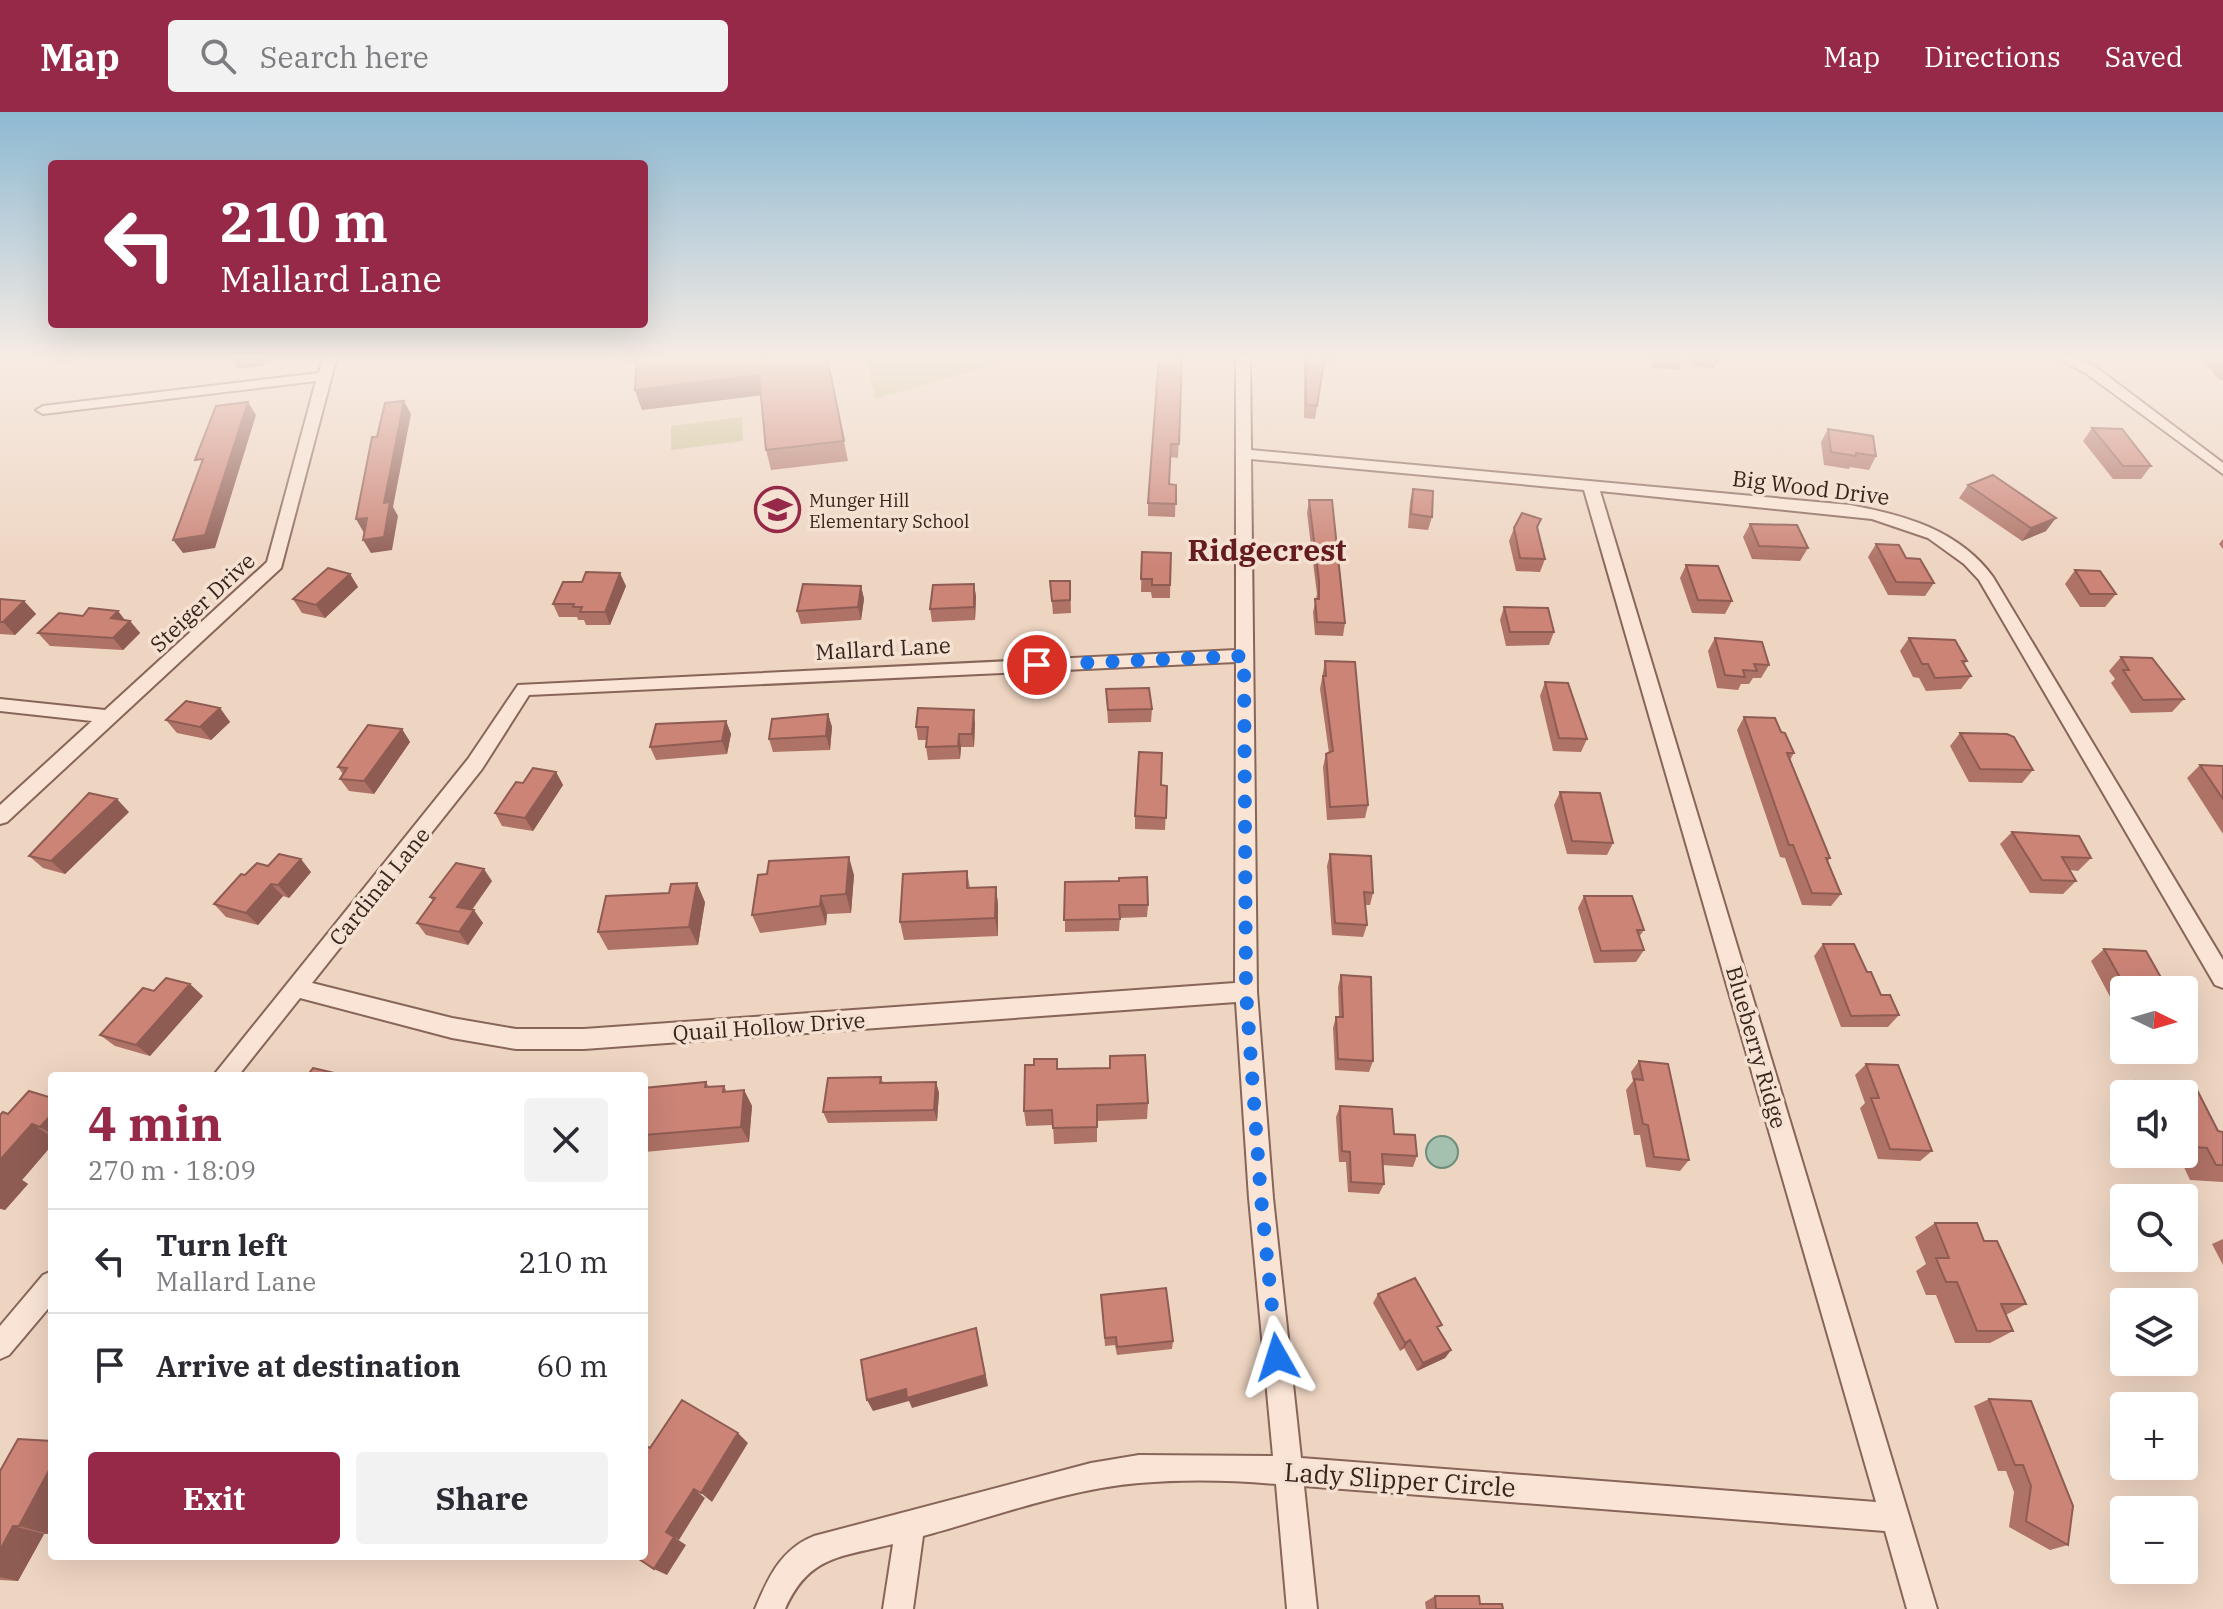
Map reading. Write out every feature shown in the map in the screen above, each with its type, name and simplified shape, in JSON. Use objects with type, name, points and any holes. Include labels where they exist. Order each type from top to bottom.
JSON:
[{"type":"street","name":"Steiger Drive","points":[[0,817],[275,564],[312,426]]},
{"type":"street","points":[[1243,426],[1246,992],[1261,1198],[1302,1609]]},
{"type":"street","points":[[2165,426],[2223,470]]},
{"type":"street","name":"Big Wood Drive","points":[[1243,454],[1856,511],[1911,523],[1954,545],[1971,559],[1990,586],[2223,979]]},
{"type":"street","name":"Blueberry Ridge","points":[[1591,486],[1922,1609]]},
{"type":"street","name":"Mallard Lane","points":[[524,689],[1244,656]]},
{"type":"street","name":"Cardinal Lane","points":[[227,1072],[475,764],[524,689]]},
{"type":"street","points":[[0,705],[111,717]]},
{"type":"street","name":"Quail Hollow Drive","points":[[297,988],[452,1028],[516,1039],[584,1039],[1246,992]]},
{"type":"street","points":[[0,1346],[48,1289]]},
{"type":"street","name":"Lady Slipper Circle","points":[[770,1609],[785,1575],[814,1550],[1091,1477],[1139,1469],[1189,1466],[1290,1471],[1896,1518]]},
{"type":"street","points":[[898,1609],[910,1524]]},
{"type":"shaded area","points":[[671,426],[742,426],[743,441],[671,450]]},
{"type":"shaded area","points":[[1442,1136],[1453,1141],[1458,1152],[1453,1163],[1442,1168],[1431,1163],[1426,1152],[1431,1141]]},
{"type":"building","points":[[208,426],[240,426],[205,535],[173,540],[203,459],[195,460]]},
{"type":"building","points":[[380,426],[399,426],[384,503],[390,502],[384,537],[363,540],[367,518],[356,519],[372,437],[377,437]]},
{"type":"building","points":[[764,426],[841,426],[844,441],[766,450]]},
{"type":"building","points":[[1154,426],[1180,426],[1179,444],[1171,444],[1169,484],[1176,485],[1176,504],[1148,503]]},
{"type":"building","points":[[2092,428],[2122,429],[2151,466],[2123,466]]},
{"type":"building","points":[[1828,429],[1873,436],[1876,456],[1831,452]]},
{"type":"building","points":[[1993,475],[2056,518],[2031,528],[1968,485]]},
{"type":"building","points":[[1413,489],[1433,491],[1432,517],[1411,514]]},
{"type":"building","points":[[1309,500],[1332,500],[1345,623],[1317,622],[1315,599],[1319,599],[1319,581]]},
{"type":"building","points":[[1522,513],[1541,519],[1537,527],[1545,559],[1520,558],[1514,528]]},
{"type":"building","points":[[1750,524],[1797,525],[1808,548],[1759,546]]},
{"type":"building","points":[[1876,544],[1899,545],[1906,558],[1920,559],[1934,583],[1896,582]]},
{"type":"building","points":[[1142,552],[1171,553],[1170,585],[1152,585],[1152,579],[1141,579]]},
{"type":"building","points":[[1686,565],[1718,566],[1732,601],[1698,600]]},
{"type":"building","points":[[328,568],[350,574],[316,605],[293,599]]},
{"type":"building","points":[[2075,570],[2100,571],[2116,594],[2090,594]]},
{"type":"building","points":[[586,572],[620,573],[605,612],[580,612],[582,607],[573,607],[574,604],[553,604],[563,582],[582,582]]},
{"type":"building","points":[[1050,581],[1070,581],[1070,600],[1052,601]]},
{"type":"building","points":[[803,584],[861,586],[858,607],[797,611]]},
{"type":"building","points":[[974,584],[974,607],[930,609],[933,585]]},
{"type":"building","points":[[0,599],[24,601],[0,622]]},
{"type":"building","points":[[1504,607],[1548,608],[1554,632],[1510,632]]},
{"type":"building","points":[[89,608],[118,611],[111,618],[130,621],[113,638],[38,633],[59,613],[83,616]]},
{"type":"building","points":[[1715,638],[1762,642],[1769,665],[1754,664],[1757,671],[1743,670],[1745,677],[1725,675]]},
{"type":"building","points":[[1909,638],[1955,640],[1967,661],[1962,661],[1971,676],[1935,678],[1928,664],[1922,664]]},
{"type":"building","points":[[2121,657],[2152,658],[2184,699],[2143,700],[2123,670],[2129,670]]},
{"type":"building","points":[[1325,661],[1355,662],[1368,805],[1330,807],[1326,754],[1333,751],[1323,676],[1326,676]]},
{"type":"building","points":[[1545,682],[1568,683],[1587,739],[1559,738]]},
{"type":"building","points":[[1149,688],[1152,709],[1108,710],[1106,689]]},
{"type":"building","points":[[186,701],[220,708],[200,727],[166,720]]},
{"type":"building","points":[[918,708],[974,710],[972,734],[959,734],[958,746],[926,747],[928,727],[916,727]]},
{"type":"building","points":[[828,714],[826,736],[769,739],[772,719]]},
{"type":"building","points":[[1744,717],[1775,718],[1781,732],[1785,733],[1794,753],[1787,753],[1830,858],[1826,858],[1841,894],[1812,893],[1793,845],[1789,845]]},
{"type":"building","points":[[726,721],[722,741],[650,747],[656,724]]},
{"type":"building","points":[[368,725],[402,729],[364,781],[340,779],[347,768],[338,767]]},
{"type":"building","points":[[1960,733],[2007,734],[2014,737],[2033,770],[1980,769]]},
{"type":"building","points":[[1139,752],[1162,753],[1161,785],[1167,786],[1166,818],[1135,816]]},
{"type":"building","points":[[2200,765],[2223,766],[2223,799]]},
{"type":"building","points":[[533,768],[556,772],[525,818],[495,813],[516,782],[523,783]]},
{"type":"building","points":[[1560,792],[1600,793],[1613,843],[1572,841]]},
{"type":"building","points":[[89,793],[117,799],[51,861],[29,856]]},
{"type":"building","points":[[2012,832],[2079,836],[2091,858],[2062,857],[2076,881],[2042,880]]},
{"type":"building","points":[[279,854],[301,859],[278,885],[271,884],[246,913],[214,904],[241,874],[245,875],[257,863],[268,866]]},
{"type":"building","points":[[1330,854],[1371,856],[1373,893],[1364,892],[1367,925],[1335,923]]},
{"type":"building","points":[[849,857],[846,894],[821,896],[820,906],[752,915],[758,875],[767,874],[769,861]]},
{"type":"building","points":[[456,863],[484,869],[457,907],[474,910],[459,932],[417,923],[435,898],[430,897]]},
{"type":"building","points":[[967,871],[967,888],[996,887],[995,918],[900,922],[903,874]]},
{"type":"building","points":[[1147,877],[1148,905],[1119,905],[1120,919],[1064,920],[1065,882]]},
{"type":"building","points":[[697,883],[689,927],[598,932],[606,896],[669,893],[671,884]]},
{"type":"building","points":[[1584,896],[1632,896],[1644,930],[1637,930],[1644,950],[1601,951]]},
{"type":"building","points":[[1823,944],[1854,944],[1881,995],[1890,995],[1899,1015],[1851,1016]]},
{"type":"building","points":[[2104,949],[2146,951],[2160,976],[2119,976]]},
{"type":"building","points":[[1341,975],[1371,977],[1373,1061],[1338,1059],[1336,1017],[1343,1017]]},
{"type":"building","points":[[166,978],[190,984],[136,1045],[100,1035],[143,988],[154,991]]},
{"type":"building","points":[[1145,1055],[1148,1103],[1097,1105],[1097,1127],[1053,1128],[1052,1110],[1024,1111],[1025,1065],[1034,1065],[1034,1059],[1057,1059],[1057,1069],[1110,1068],[1110,1056]]},
{"type":"building","points":[[1639,1061],[1668,1064],[1689,1160],[1654,1157],[1648,1125],[1643,1124],[1634,1079],[1643,1080]]},
{"type":"building","points":[[1866,1064],[1898,1065],[1932,1151],[1890,1149],[1871,1098],[1879,1098]]},
{"type":"building","points":[[313,1068],[330,1072],[310,1072]]},
{"type":"building","points":[[881,1077],[880,1083],[936,1082],[934,1110],[823,1112],[828,1078]]},
{"type":"building","points":[[706,1082],[705,1087],[724,1086],[723,1092],[744,1090],[741,1127],[648,1135],[648,1088]]},
{"type":"building","points":[[29,1091],[48,1097],[48,1118],[40,1127],[32,1124],[0,1160],[0,1115],[3,1112],[8,1114]]},
{"type":"building","points":[[2198,1092],[2218,1131],[2223,1132],[2223,1165],[2216,1165],[2207,1148],[2198,1147]]},
{"type":"building","points":[[1340,1106],[1392,1109],[1394,1134],[1415,1135],[1417,1156],[1382,1154],[1384,1184],[1351,1182],[1350,1152],[1342,1151]]},
{"type":"building","points":[[1935,1223],[1977,1223],[1984,1241],[1997,1241],[2026,1304],[2001,1304],[2013,1331],[1977,1331],[1957,1282],[1946,1282],[1936,1258],[1949,1258]]},
{"type":"building","points":[[1415,1278],[1442,1325],[1437,1327],[1451,1350],[1423,1363],[1410,1340],[1405,1343],[1378,1294]]},
{"type":"building","points":[[1166,1288],[1173,1341],[1117,1347],[1116,1337],[1105,1338],[1101,1295]]},
{"type":"building","points":[[976,1328],[985,1375],[907,1398],[906,1389],[867,1400],[861,1360]]},
{"type":"building","points":[[1989,1399],[2031,1401],[2073,1506],[2068,1545],[2026,1521],[2031,1486],[2023,1465],[2015,1465]]},
{"type":"building","points":[[682,1400],[738,1433],[701,1493],[694,1489],[666,1532],[674,1537],[654,1569],[640,1560],[648,1560],[650,1448]]},
{"type":"building","points":[[18,1439],[48,1441],[48,1472],[19,1526],[13,1526],[0,1550],[0,1471]]},
{"type":"building","points":[[1435,1596],[1479,1596],[1480,1604],[1502,1604],[1503,1609],[1436,1609]]},
{"type":"place","name":"Munger Hill Elementary School","points":[[778,510]]},
{"type":"district","name":"Ridgecrest","points":[[1267,549]]},
{"type":"route","points":[[1037,665],[1244,656],[1246,992],[1261,1198],[1277,1357]]}]
